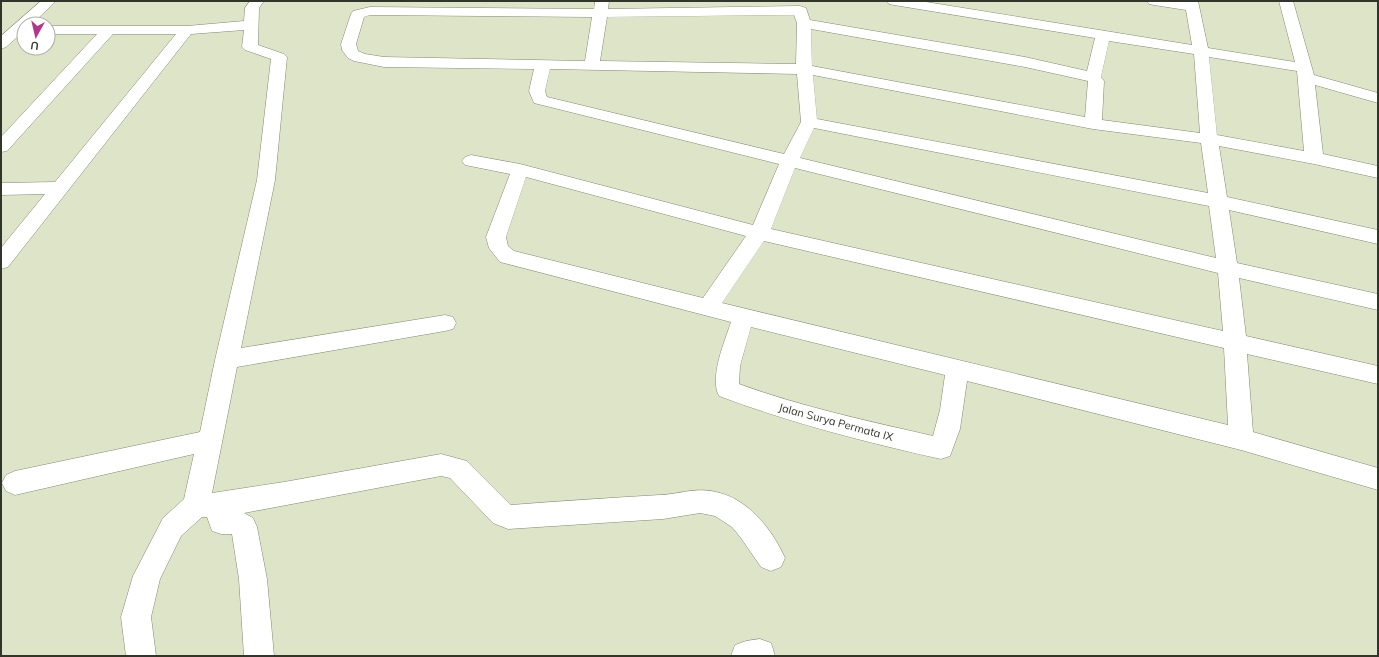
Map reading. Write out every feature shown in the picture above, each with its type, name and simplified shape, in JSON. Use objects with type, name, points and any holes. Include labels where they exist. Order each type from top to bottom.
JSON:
[{"type":"street","points":[[1,44],[33,1]]},
{"type":"street","points":[[10,30],[49,1]]},
{"type":"street","points":[[257,1],[252,8],[250,48],[277,55],[279,58],[266,180],[226,360],[210,440],[206,505],[221,522],[231,521],[240,523],[244,527],[253,579],[259,656]]},
{"type":"street","points":[[1154,1],[1191,4],[1201,50],[1209,139],[1228,268],[1235,341],[1241,439]]},
{"type":"street","points":[[1286,1],[1306,73],[1314,158]]},
{"type":"street","points":[[903,2],[1201,50],[1306,73],[1378,98]]},
{"type":"street","points":[[1093,77],[801,12],[601,7],[367,11],[358,14],[347,43],[353,55],[371,61],[543,65],[592,64],[804,68],[1093,124],[1209,139],[1314,158],[1378,172]]},
{"type":"street","points":[[592,64],[601,7]]},
{"type":"street","points":[[708,308],[759,233],[789,161],[808,122],[809,111],[804,68],[801,12]]},
{"type":"street","points":[[56,30],[187,30],[252,25]]},
{"type":"street","points":[[1,147],[109,30]]},
{"type":"street","points":[[1,262],[187,30]]},
{"type":"street","points":[[1093,124],[1096,81],[1093,77],[1103,34]]},
{"type":"street","points":[[543,65],[538,91],[540,100],[544,102],[1228,268],[1378,302]]},
{"type":"street","points":[[808,122],[1218,201],[1378,237]]},
{"type":"street","points":[[471,161],[520,170],[759,233],[1378,375]]},
{"type":"street","points":[[520,170],[496,237],[497,245],[501,252],[508,257],[693,302],[708,308],[743,317],[1241,439],[1378,479]]},
{"type":"street","points":[[1,189],[61,188]]},
{"type":"street","name":"Jalan Surya Permata IX","points":[[743,317],[729,366],[727,389],[759,401],[805,415],[894,437],[940,448],[946,436],[951,419],[957,369]]},
{"type":"street","points":[[226,360],[445,323]]},
{"type":"street","points":[[15,483],[210,440]]},
{"type":"street","points":[[141,656],[136,617],[147,576],[172,527],[206,505],[441,465],[458,469],[508,517],[663,507],[700,501],[720,505],[741,518],[751,529],[771,558]]},
{"type":"street","points":[[746,656],[760,654],[760,656]]}]
